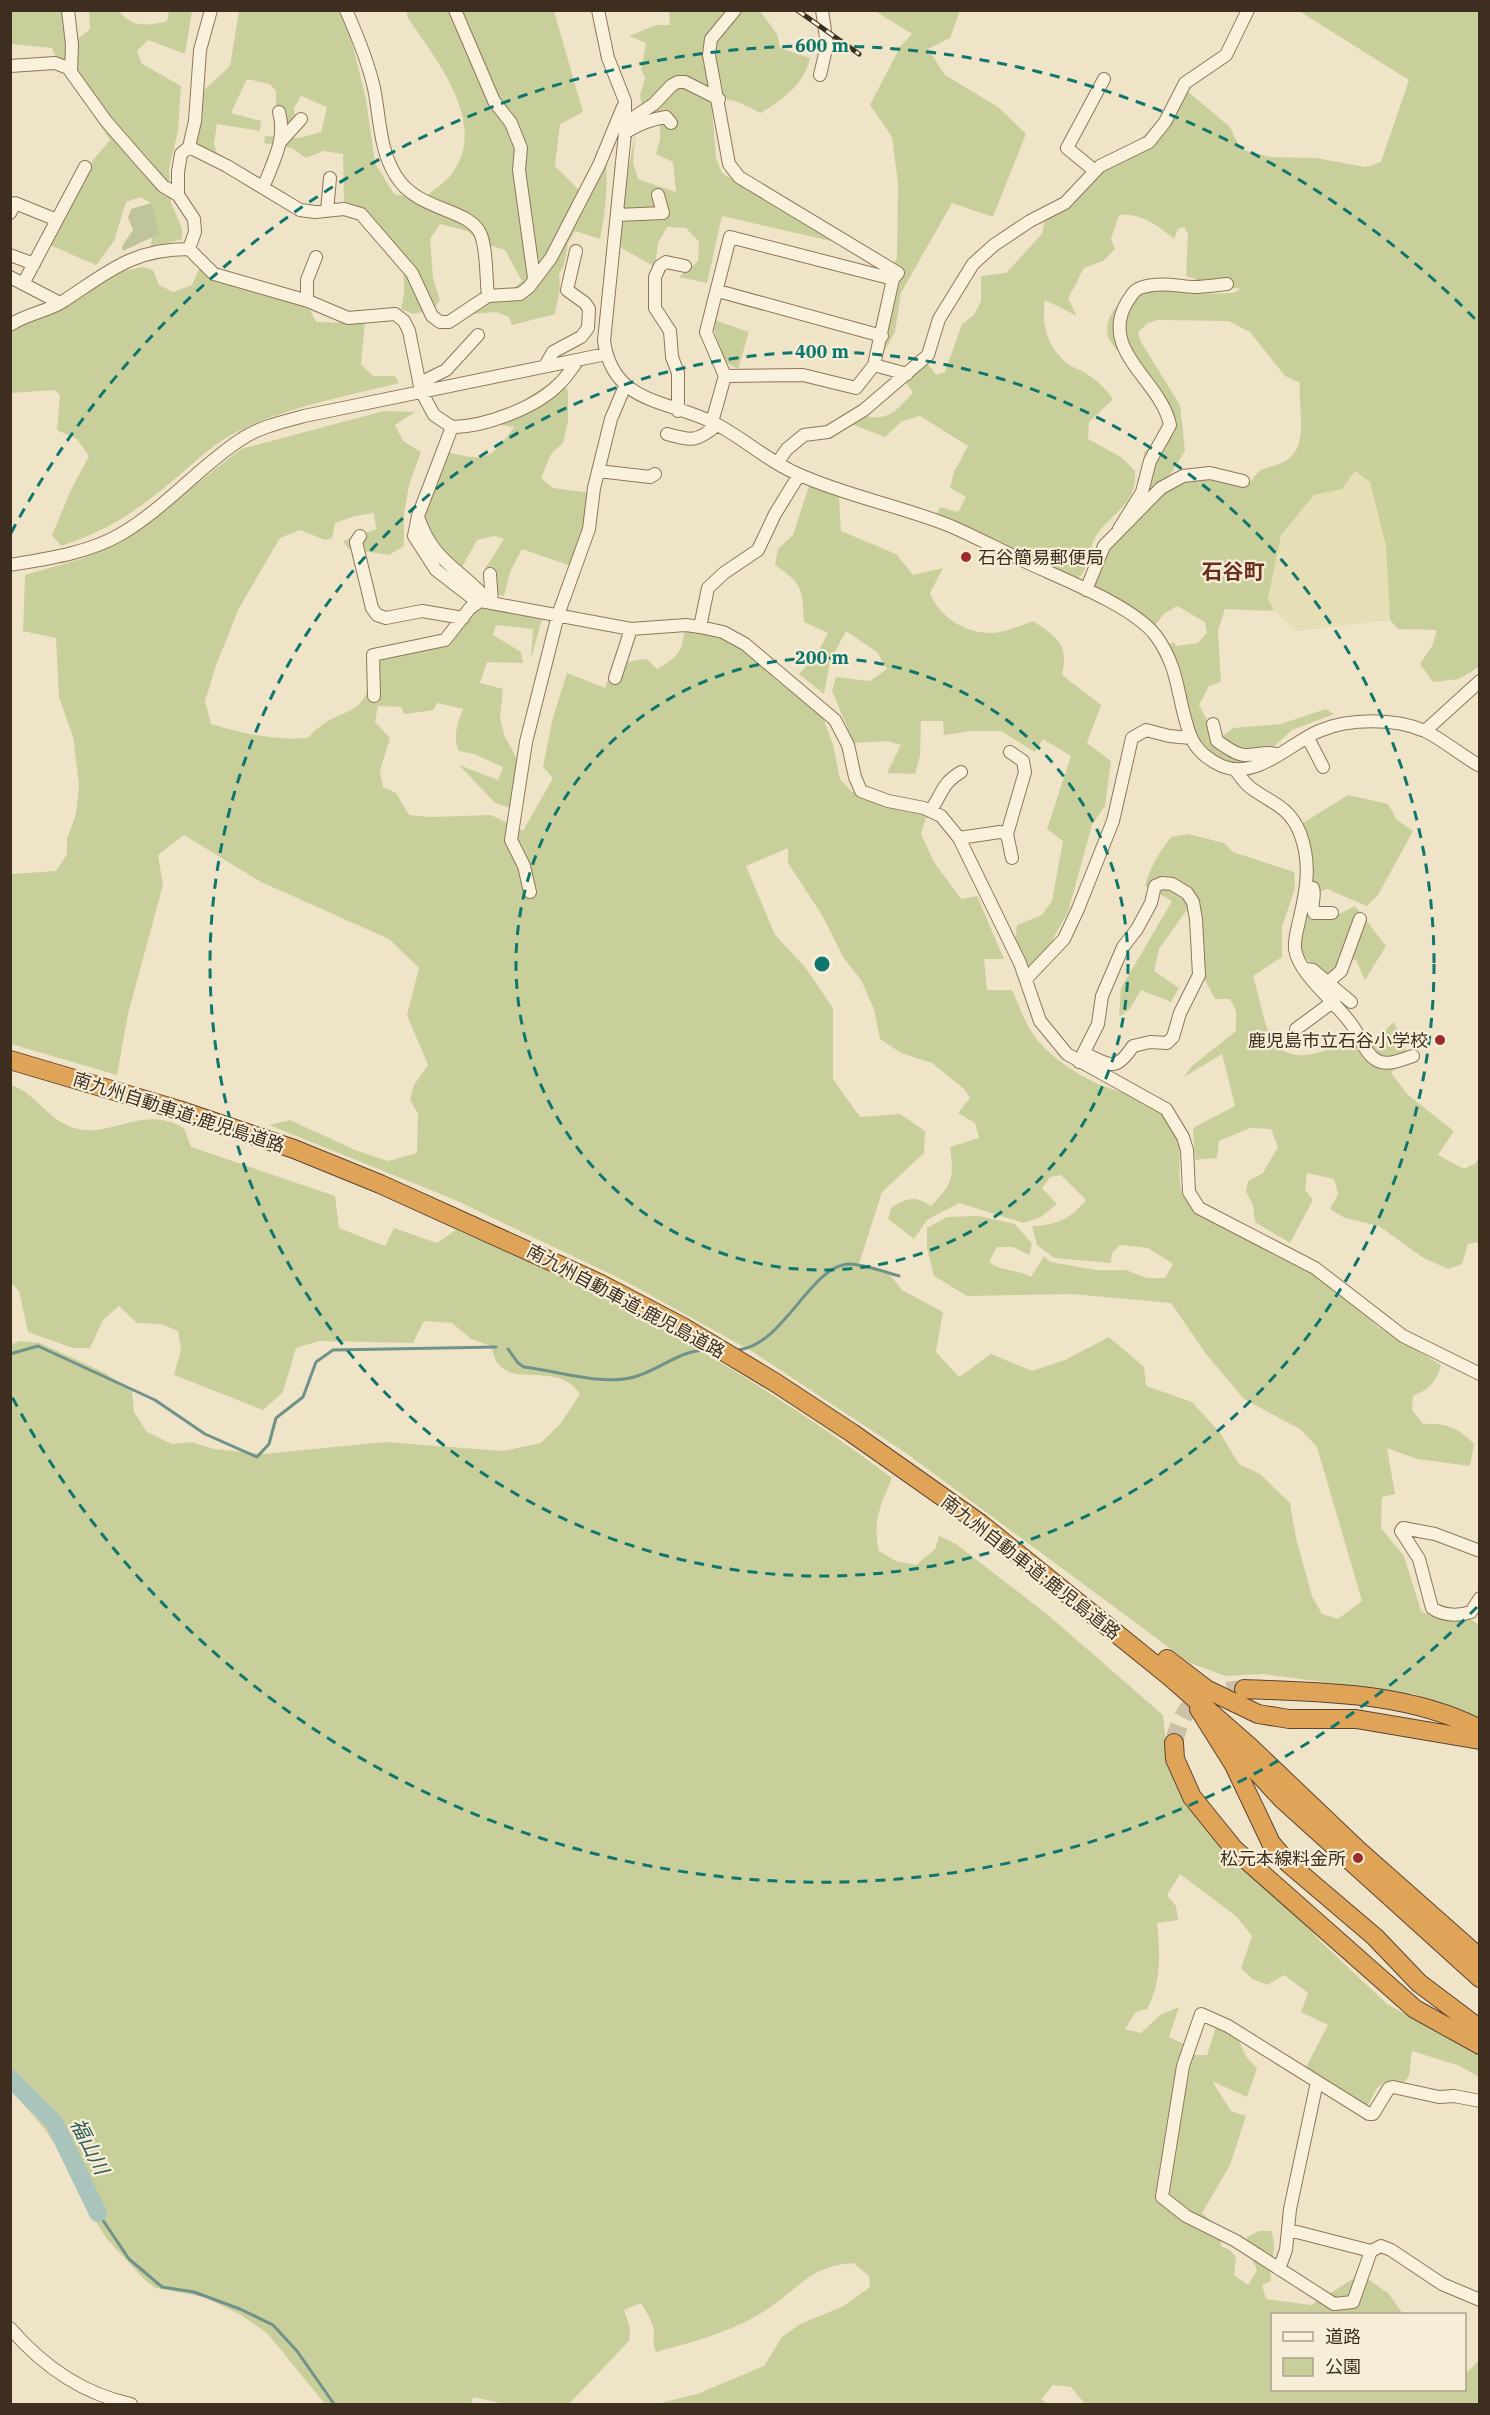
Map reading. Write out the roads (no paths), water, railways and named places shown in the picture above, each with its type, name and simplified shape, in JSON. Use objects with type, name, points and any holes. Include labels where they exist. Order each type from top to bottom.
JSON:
[{"type":"highway","name":"南九州自動車道;鹿児島道路","points":[[10,1060],[168,1107],[283,1146],[446,1212],[599,1282],[683,1327],[814,1408],[981,1524],[1169,1676],[1250,1747],[1358,1850],[1479,1958]]},
{"type":"highway","points":[[981,1524],[1072,1588],[1206,1689],[1258,1714],[1289,1719],[1332,1717],[1385,1722],[1479,1740]]},
{"type":"highway","name":"南九州自動車道;鹿児島道路","points":[[1169,1676],[1281,1797],[1479,1978]]},
{"type":"highway","points":[[1244,1689],[1369,1697],[1410,1705],[1467,1722],[1479,1729]]},
{"type":"highway","points":[[1199,1709],[1234,1765],[1271,1844],[1288,1863],[1376,1937],[1419,1983],[1479,2029]]},
{"type":"highway","points":[[1174,1743],[1175,1759],[1192,1797],[1234,1849],[1414,2009],[1479,2045]]},
{"type":"street","points":[[68,10],[72,45],[71,72]]},
{"type":"street","points":[[178,195],[181,154],[189,147],[195,122],[200,50],[211,10]]},
{"type":"street","points":[[346,10],[359,39],[373,87],[384,149],[396,176],[409,192],[427,204],[474,224],[481,234],[489,296]]},
{"type":"street","points":[[455,10],[494,101],[511,123],[521,148],[519,170],[534,278]]},
{"type":"street","points":[[598,10],[608,58],[625,101],[625,128],[604,341],[606,354],[626,386],[645,399],[714,423],[799,475],[948,525],[1086,590],[1128,613],[1155,634],[1167,654],[1174,673],[1191,738],[1206,756],[1236,771],[1250,788],[1277,802],[1292,818],[1308,858],[1307,885],[1295,950],[1305,969],[1334,1001],[1371,1056],[1390,1063],[1413,1056]]},
{"type":"street","points":[[725,376],[803,375],[856,388],[874,365],[893,279],[898,273],[739,177],[729,164],[719,99],[709,55],[711,39],[735,10]]},
{"type":"street","points":[[820,75],[826,45],[822,10]]},
{"type":"street","points":[[777,463],[787,449],[804,435],[828,432],[864,410],[928,355],[939,320],[973,264],[1021,227],[1065,203],[1100,166],[1149,142],[1165,122],[1185,83],[1226,55],[1248,10]]},
{"type":"street","points":[[10,66],[55,63],[68,68],[106,121],[163,186],[178,195],[194,219],[195,232],[189,249]]},
{"type":"street","points":[[1095,171],[1067,148],[1104,79]]},
{"type":"street","points":[[625,128],[678,82],[685,82],[719,99]]},
{"type":"street","points":[[189,147],[300,210],[344,209],[361,214],[412,273],[432,316],[440,322],[449,322],[489,296],[520,294],[529,287],[551,258],[599,165],[625,101]]},
{"type":"street","points":[[263,188],[281,141],[283,126],[279,112]]},
{"type":"street","points":[[625,128],[666,117],[671,123]]},
{"type":"street","points":[[281,141],[301,119]]},
{"type":"street","points":[[23,284],[85,167]]},
{"type":"street","points":[[327,211],[330,178]]},
{"type":"street","points":[[617,215],[663,213],[658,195]]},
{"type":"street","points":[[10,213],[15,203],[57,220]]},
{"type":"street","points":[[667,434],[689,440],[702,438],[714,423],[725,376],[706,332],[730,237],[893,279]]},
{"type":"street","points":[[10,325],[60,303],[89,281],[138,257],[165,249],[189,249],[214,274],[307,300],[348,318],[395,314],[404,321],[409,331],[421,387],[434,415],[452,428],[489,423],[547,394],[559,384],[578,360]]},
{"type":"street","points":[[545,366],[553,352],[581,337],[588,328],[589,309],[585,303],[567,290],[576,251]]},
{"type":"street","points":[[10,255],[34,264]]},
{"type":"street","points":[[307,300],[307,280],[315,257]]},
{"type":"street","points":[[678,411],[678,373],[672,357],[670,331],[655,308],[655,277],[660,266],[666,262],[684,266]]},
{"type":"street","points":[[10,277],[60,303]]},
{"type":"street","points":[[1119,529],[1142,492],[1150,461],[1170,425],[1167,411],[1157,392],[1130,360],[1121,342],[1119,323],[1125,306],[1135,290],[1142,287],[1160,284],[1196,287],[1227,284]]},
{"type":"street","points":[[718,291],[882,336]]},
{"type":"street","points":[[421,387],[446,370],[478,335]]},
{"type":"street","points":[[10,565],[55,556],[120,535],[165,503],[239,440],[260,429],[421,387],[606,354]]},
{"type":"street","points":[[874,365],[907,374]]},
{"type":"street","points":[[530,892],[524,866],[511,840],[513,814],[526,742],[558,615],[589,529],[598,471],[611,419],[626,386]]},
{"type":"street","points":[[452,428],[418,516],[414,536],[435,570],[475,600],[631,629],[686,625],[700,627],[723,633],[745,644],[835,720],[848,745],[855,777],[861,791],[941,816],[959,838],[1026,979],[1040,1021],[1067,1054],[1112,1066],[1120,1064],[1133,1046],[1150,1042],[1167,1043],[1173,1037],[1180,1014],[1199,975],[1200,964],[1193,902],[1187,893],[1172,884],[1162,883],[1155,886],[1151,903],[1137,929],[1123,947],[1102,996],[1098,1024],[1082,1057]]},
{"type":"street","points":[[598,471],[650,477],[655,474]]},
{"type":"street","points":[[1086,590],[1104,546],[1161,488],[1183,476],[1210,473],[1244,481]]},
{"type":"street","points":[[700,627],[708,588],[724,573],[758,550],[775,514],[799,475]]},
{"type":"street","points":[[360,536],[356,542],[372,608],[378,615],[386,618],[422,611],[462,618]]},
{"type":"street","points":[[487,602],[490,574]]},
{"type":"street","points":[[374,696],[375,676],[371,664],[373,655],[444,640],[462,618],[487,602]]},
{"type":"street","points":[[615,678],[631,629]]},
{"type":"street","points":[[1425,731],[1479,681]]},
{"type":"street","points":[[1236,771],[1252,767],[1278,755],[1319,731],[1354,723],[1395,724],[1425,731],[1479,766]]},
{"type":"street","points":[[1213,724],[1217,741],[1233,751],[1244,755],[1262,752],[1278,755]]},
{"type":"street","points":[[1026,979],[1064,939],[1078,909],[1113,821],[1132,738],[1146,730],[1169,736],[1191,738]]},
{"type":"street","points":[[1308,738],[1323,767]]},
{"type":"street","points":[[1010,752],[1023,761],[1025,772],[1007,834],[1012,858]]},
{"type":"street","points":[[930,811],[940,797],[945,783],[961,772]]},
{"type":"street","points":[[959,838],[1000,832],[1007,834]]},
{"type":"street","points":[[1307,885],[1315,892],[1312,908],[1314,913],[1332,913]]},
{"type":"street","points":[[1327,983],[1341,971],[1360,919]]},
{"type":"street","points":[[1305,969],[1313,970],[1351,1002]]},
{"type":"street","points":[[1296,1029],[1334,1001]]},
{"type":"street","points":[[1082,1057],[1166,1109],[1183,1137],[1187,1150],[1189,1192],[1200,1208],[1315,1269],[1403,1336],[1479,1374]]},
{"type":"street","points":[[1479,1551],[1435,1533],[1403,1528],[1401,1532],[1419,1559],[1432,1608],[1438,1612],[1461,1615],[1471,1612],[1479,1598]]},
{"type":"street","points":[[1371,2251],[1359,2291],[1353,2302],[1345,2305],[1334,2304],[1236,2241],[1186,2216],[1162,2197],[1183,2066],[1201,2013],[1228,2026],[1373,2114],[1389,2088],[1393,2087],[1439,2097],[1454,2096],[1479,2101]]},
{"type":"street","points":[[1279,2269],[1289,2230],[1290,2209],[1317,2082]]},
{"type":"street","points":[[1289,2230],[1371,2251],[1381,2246],[1391,2250],[1442,2284],[1479,2300]]},
{"type":"street","points":[[10,2328],[42,2360],[66,2378],[102,2400],[131,2404]]},
{"type":"waterway","points":[[738,1350],[754,1345],[769,1335],[822,1277],[835,1268],[855,1264],[899,1276]]},
{"type":"waterway","points":[[10,1354],[38,1346],[155,1400],[205,1434],[257,1457],[269,1444],[276,1418],[303,1397],[316,1362],[333,1350],[496,1347]]},
{"type":"waterway","points":[[508,1349],[518,1363],[524,1367],[608,1380],[634,1377],[687,1353],[707,1350]]},
{"type":"waterway","name":"福山川","points":[[10,2078],[54,2122],[98,2213]]},
{"type":"waterway","points":[[98,2213],[129,2259],[162,2287],[194,2292],[240,2309],[273,2325],[297,2351],[334,2404]]},
{"type":"tunnel","points":[[1174,1743],[1183,1717],[1197,1701],[1217,1693],[1244,1689]]},
{"type":"railway","points":[[797,10],[859,54]]},
{"type":"place","name":"石谷簡易郵便局","points":[[966,557]]},
{"type":"place","name":"鹿児島市立石谷小学校","points":[[1440,1040]]},
{"type":"place","name":"松元本線料金所","points":[[1358,1858]]},
{"type":"district","name":"石谷町","points":[[1233,571]]}]
